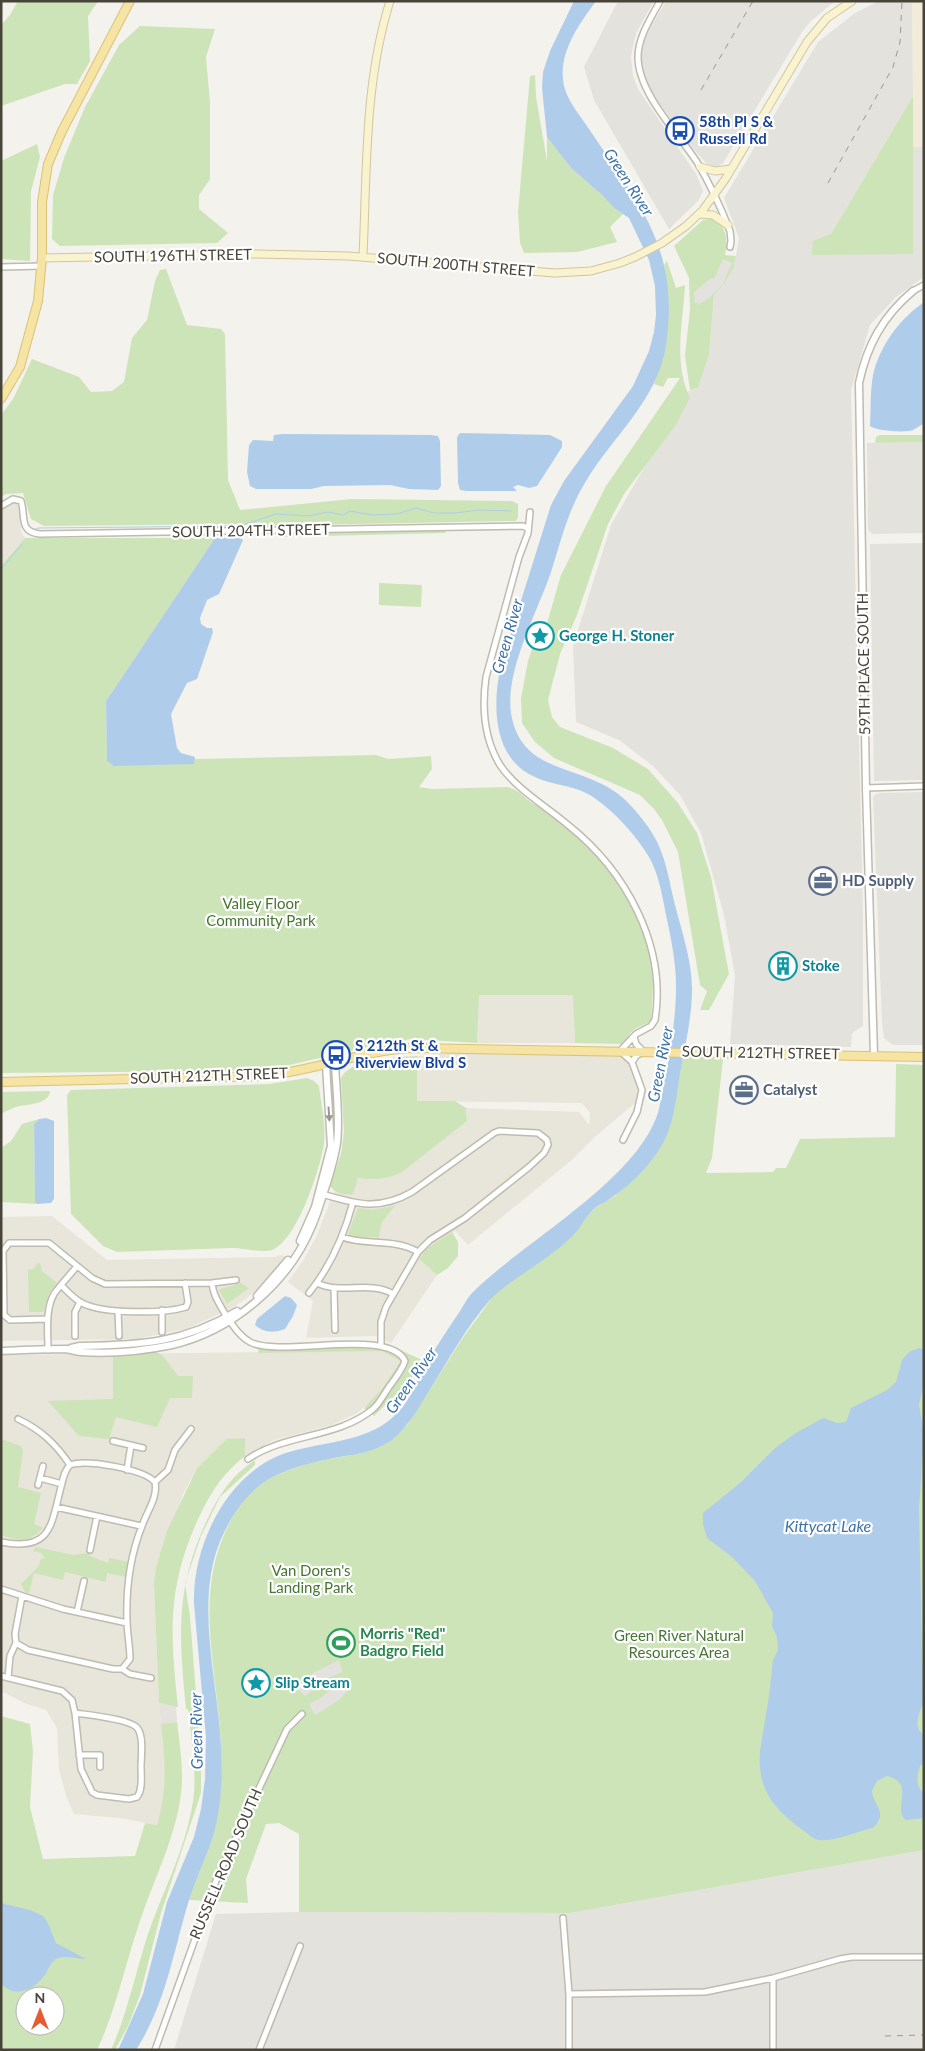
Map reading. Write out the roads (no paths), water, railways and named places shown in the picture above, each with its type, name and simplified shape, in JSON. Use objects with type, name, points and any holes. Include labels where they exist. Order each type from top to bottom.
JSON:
[{"type":"main road","points":[[1,398],[20,367],[25,354],[38,301],[42,266],[42,202],[48,164],[62,131],[130,1]]},
{"type":"main road","points":[[363,256],[369,102],[374,61],[390,1]]},
{"type":"main road","points":[[699,214],[731,169],[806,42],[827,18],[852,1]]},
{"type":"main road","points":[[700,167],[715,171],[731,169]]},
{"type":"main road","points":[[699,214],[713,215],[728,225]]},
{"type":"main road","name":"SOUTH 200TH STREET","points":[[304,255],[363,256],[555,273],[591,271],[635,257],[673,236],[699,214]]},
{"type":"main road","name":"SOUTH 196TH STREET","points":[[42,258],[304,255]]},
{"type":"main road","name":"SOUTH 212TH STREET","points":[[1,1082],[264,1076],[285,1074],[394,1049],[410,1048],[924,1057]]},
{"type":"street","points":[[660,1],[640,41],[638,57],[640,74],[652,99],[700,167],[728,225],[731,235],[730,247]]},
{"type":"street","points":[[1,267],[42,266]]},
{"type":"street","points":[[913,291],[924,285]]},
{"type":"street","name":"59TH PLACE SOUTH","points":[[874,1055],[866,788],[859,383],[869,347],[877,332],[886,318],[913,291]]},
{"type":"street","name":"SOUTH 204TH STREET","points":[[1,506],[13,499],[21,501],[23,521],[26,527],[31,533],[40,534],[513,526],[527,528]]},
{"type":"street","points":[[530,512],[528,533],[511,584],[486,677],[484,695],[487,730],[494,752],[504,770],[536,800],[570,826],[598,854],[623,885],[639,914],[650,944],[656,968],[656,1013],[652,1025],[634,1036],[620,1051],[632,1062],[642,1084],[642,1096],[634,1121],[623,1140]]},
{"type":"street","points":[[866,788],[924,786]]},
{"type":"street","points":[[632,1062],[636,1055],[644,1052],[636,1044],[634,1036]]},
{"type":"street","points":[[1,1351],[68,1349],[80,1346],[153,1345],[200,1330],[228,1318],[254,1299],[284,1265],[301,1238],[321,1194],[333,1161],[338,1131],[336,1063]]},
{"type":"street","points":[[321,1194],[331,1146],[326,1065]]},
{"type":"street","points":[[321,1194],[374,1205],[400,1199],[494,1133],[499,1131],[538,1133],[547,1140],[548,1145],[544,1153],[529,1167],[465,1218],[430,1240],[418,1252],[382,1316],[381,1346]]},
{"type":"street","points":[[309,1293],[317,1283],[342,1238],[353,1202]]},
{"type":"street","points":[[342,1238],[352,1241],[395,1243],[410,1247],[418,1252]]},
{"type":"street","points":[[48,1319],[10,1320],[6,1318],[3,1312],[3,1251],[9,1243],[49,1243],[92,1278],[106,1284],[212,1283],[236,1280]]},
{"type":"street","points":[[48,1350],[48,1319],[54,1295],[77,1266]]},
{"type":"street","points":[[61,1285],[80,1302],[95,1308],[118,1311],[162,1310],[186,1307],[188,1302],[185,1283]]},
{"type":"street","points":[[212,1283],[214,1295],[240,1334],[260,1346],[370,1344],[381,1346],[401,1355],[405,1360],[380,1401],[362,1416],[325,1433],[281,1443],[257,1452],[248,1459]]},
{"type":"street","points":[[317,1283],[334,1288],[381,1288],[393,1294]]},
{"type":"street","points":[[334,1288],[334,1330]]},
{"type":"street","points":[[75,1336],[75,1312],[80,1302]]},
{"type":"street","points":[[162,1310],[162,1332]]},
{"type":"street","points":[[118,1311],[119,1336]]},
{"type":"street","points":[[18,1419],[45,1434],[70,1465]]},
{"type":"street","points":[[122,1669],[130,1659],[127,1623],[127,1586],[141,1526],[155,1496],[155,1482],[168,1470],[175,1450],[191,1429]]},
{"type":"street","points":[[113,1441],[143,1448]]},
{"type":"street","points":[[127,1470],[131,1445]]},
{"type":"street","points":[[70,1465],[89,1464],[127,1470],[145,1475],[155,1482]]},
{"type":"street","points":[[1,1542],[22,1545],[37,1542],[49,1529],[64,1473],[70,1465]]},
{"type":"street","points":[[38,1486],[43,1466]]},
{"type":"street","points":[[40,1478],[62,1484]]},
{"type":"street","points":[[56,1507],[141,1526]]},
{"type":"street","points":[[90,1550],[97,1516]]},
{"type":"street","points":[[77,1612],[84,1581]]},
{"type":"street","points":[[1,1589],[77,1612],[127,1623]]},
{"type":"street","points":[[22,1596],[15,1634],[16,1643],[23,1649],[113,1669],[122,1669],[130,1674],[151,1678]]},
{"type":"street","points":[[8,1678],[12,1648],[16,1643]]},
{"type":"street","points":[[1,1676],[62,1691],[72,1700],[81,1769],[93,1794],[129,1799],[139,1795],[141,1750],[140,1733],[137,1727],[126,1722],[75,1713]]},
{"type":"street","name":"RUSSELL ROAD SOUTH","points":[[155,2050],[193,1940],[223,1864],[287,1729],[302,1714]]},
{"type":"street","points":[[78,1755],[100,1755],[100,1767]]},
{"type":"street","points":[[563,1918],[569,1994],[569,2050]]},
{"type":"street","points":[[259,2050],[300,1946]]},
{"type":"street","points":[[569,1994],[705,1992],[773,1978],[852,1957],[924,1957]]},
{"type":"street","points":[[773,1978],[773,2050]]},
{"type":"water","points":[[574,1],[596,1],[572,37],[568,47],[563,68],[566,93],[640,206],[652,230],[661,255],[667,282],[669,312],[666,345],[654,383],[633,417],[597,464],[574,503],[551,572],[517,660],[510,696],[511,713],[517,733],[527,748],[555,766],[589,778],[606,786],[622,797],[643,820],[662,853],[692,978],[690,1021],[674,1111],[662,1145],[640,1174],[626,1187],[591,1212],[577,1231],[564,1244],[508,1284],[481,1310],[412,1417],[398,1435],[385,1444],[371,1450],[313,1463],[279,1474],[253,1491],[241,1504],[231,1520],[221,1539],[213,1563],[209,1589],[210,1641],[222,1758],[217,1819],[211,1843],[189,1900],[168,1977],[155,2014],[136,2050],[118,2050],[143,1994],[167,1902],[194,1837],[201,1809],[205,1779],[206,1737],[194,1604],[195,1581],[199,1558],[207,1535],[218,1513],[232,1492],[248,1475],[267,1461],[289,1452],[356,1437],[381,1426],[398,1413],[430,1358],[471,1295],[495,1273],[578,1208],[605,1184],[629,1160],[648,1135],[659,1109],[673,1032],[676,986],[671,941],[662,893],[655,871],[649,857],[637,840],[621,821],[595,798],[574,788],[541,780],[521,768],[510,756],[503,742],[498,727],[496,710],[502,661],[551,505],[564,481],[633,386],[649,351],[656,315],[655,286],[649,260],[629,218],[614,208],[571,168],[547,137],[542,88],[543,72],[550,51]]},
{"type":"water","points":[[924,302],[924,424],[913,430],[904,431],[873,428],[870,426],[871,388],[880,353],[899,325]]},
{"type":"water","points":[[460,433],[550,435],[562,441],[562,447],[537,486],[529,488],[518,485],[513,487],[517,491],[466,491],[460,490],[458,483],[457,437]]},
{"type":"water","points":[[274,435],[438,436],[440,441],[441,486],[438,490],[409,489],[390,485],[324,486],[311,489],[256,489],[250,486],[247,472],[249,445],[253,440],[273,441]]},
{"type":"water","points":[[215,538],[241,538],[243,540],[219,594],[207,600],[200,618],[201,624],[207,628],[212,628],[213,632],[197,679],[187,683],[171,714],[177,748],[181,753],[195,757],[194,764],[114,766],[107,761],[106,701]]},
{"type":"water","points":[[46,1118],[54,1121],[54,1199],[51,1203],[37,1204],[35,1202],[34,1124],[39,1119]]},
{"type":"water","points":[[285,1296],[291,1298],[297,1305],[285,1329],[269,1332],[255,1325],[257,1319]]},
{"type":"water","name":"Kittycat Lake","points":[[919,1348],[924,1350],[924,1384],[919,1404],[924,1435],[919,1508],[923,1700],[917,1723],[918,1728],[924,1735],[924,1763],[920,1766],[918,1781],[919,1788],[924,1793],[924,1818],[906,1820],[901,1810],[901,1785],[896,1780],[887,1776],[877,1781],[872,1791],[880,1813],[880,1818],[873,1828],[839,1838],[818,1840],[811,1837],[784,1815],[770,1797],[761,1777],[760,1751],[773,1660],[778,1650],[777,1637],[772,1626],[773,1613],[755,1581],[732,1557],[707,1538],[703,1524],[703,1513],[740,1483],[774,1449],[794,1434],[823,1418],[837,1423],[846,1422],[851,1408],[887,1390],[896,1382],[902,1360],[909,1352]]},
{"type":"water","points":[[1,1903],[30,1910],[43,1916],[56,1943],[86,1959],[61,1957],[55,1959],[40,1981],[34,1986],[15,1986],[15,1992],[6,1988],[1,1983]]},
{"type":"waterway","points":[[34,530],[38,528],[240,526],[276,514],[308,516],[328,512],[343,515],[350,511],[372,515],[397,514],[416,508],[434,513],[479,510],[511,511]]},
{"type":"waterway","points":[[1,569],[22,544]]},
{"type":"railway","points":[[701,90],[753,1]]},
{"type":"railway","points":[[828,183],[893,67],[900,42],[902,1]]},
{"type":"railway","points":[[885,2036],[924,2035]]},
{"type":"place","name":"58th Pl S & Russell Rd","points":[[680,131]]},
{"type":"place","name":"George H. Stoner","points":[[540,636]]},
{"type":"place","name":"HD Supply","points":[[823,881]]},
{"type":"place","name":"Stoke","points":[[783,966]]},
{"type":"place","name":"S 212th St & Riverview Blvd S","points":[[336,1055]]},
{"type":"place","name":"Catalyst","points":[[744,1090]]},
{"type":"place","name":"Morris \"Red\" Badgro Field","points":[[341,1643]]},
{"type":"place","name":"Slip Stream","points":[[256,1683]]},
{"type":"water label","name":"Green River","points":[[629,182]]},
{"type":"water label","name":"Green River","points":[[507,636]]},
{"type":"water label","name":"Green River","points":[[660,1064]]},
{"type":"water label","name":"Green River","points":[[411,1380]]},
{"type":"water label","name":"Green River","points":[[196,1731]]},
{"type":"park label","name":"Valley Floor Community Park","points":[[261,912]]},
{"type":"park label","name":"Van Doren's Landing Park","points":[[311,1580]]},
{"type":"park label","name":"Green River Natural Resources Area","points":[[679,1644]]}]
